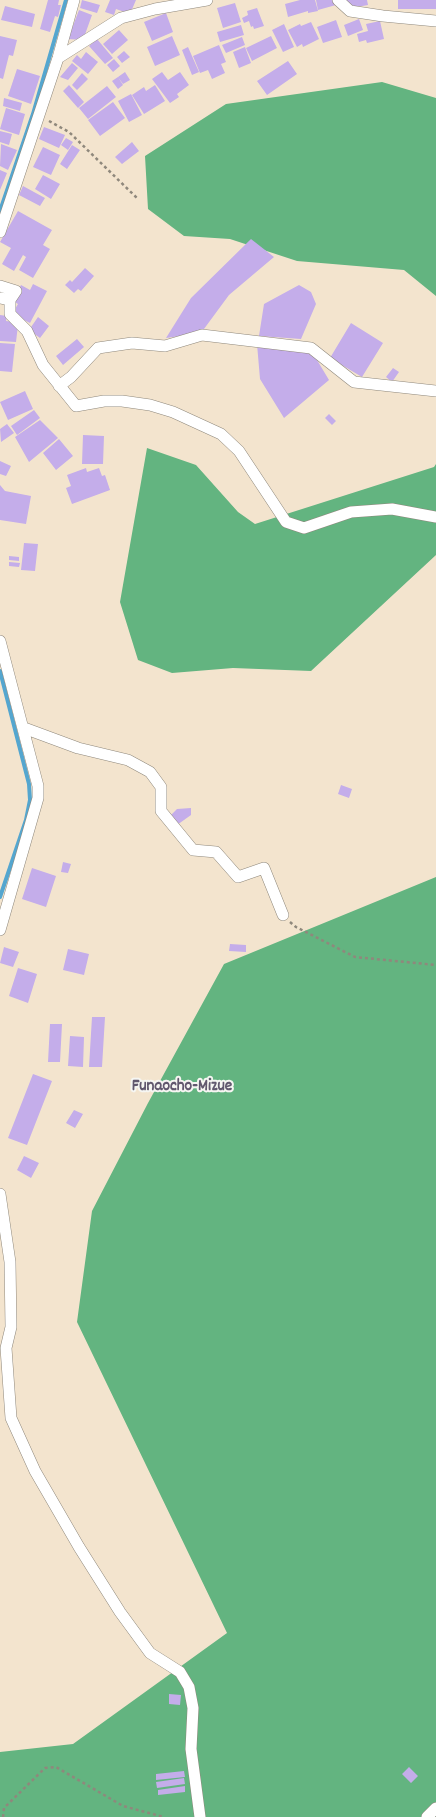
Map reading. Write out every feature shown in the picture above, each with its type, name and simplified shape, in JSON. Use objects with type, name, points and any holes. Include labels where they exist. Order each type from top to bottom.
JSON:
[{"type":"street","points":[[0,232],[58,58],[74,0]]},
{"type":"street","points":[[58,58],[121,18],[182,2],[207,0]]},
{"type":"street","points":[[338,0],[350,10],[383,16],[435,20]]},
{"type":"street","points":[[0,286],[16,291],[5,299],[10,314],[27,331],[43,365],[76,406],[104,401],[122,401],[150,405],[173,412],[221,434],[239,451],[286,522],[304,528],[351,512],[392,509],[436,517]]},
{"type":"street","points":[[59,386],[98,348],[132,343],[165,346],[202,335],[312,348],[354,382],[436,391]]},
{"type":"street","points":[[0,641],[38,786],[38,798],[0,930]]},
{"type":"street","points":[[24,728],[78,748],[128,760],[150,772],[161,787],[161,811],[193,850],[216,852],[238,877],[264,868],[283,915]]},
{"type":"street","points":[[0,1194],[10,1262],[11,1327],[6,1348],[11,1418],[35,1471],[79,1548],[120,1612],[150,1653],[180,1672],[189,1687],[193,1708],[191,1749],[200,1817]]},
{"type":"street","points":[[427,1817],[436,1808]]},
{"type":"path","points":[[39,115],[69,132],[137,198]]},
{"type":"path","points":[[283,915],[296,927],[354,957],[436,965]]},
{"type":"path","points":[[3,1817],[4,1808],[45,1768],[56,1768],[123,1806],[164,1817]]},
{"type":"green space","points":[[382,82],[436,98],[436,296],[404,270],[297,261],[230,239],[184,236],[148,209],[145,156],[226,104]]},
{"type":"green space","points":[[147,448],[196,465],[238,512],[255,524],[434,467],[436,464],[436,555],[311,671],[233,668],[172,673],[138,660],[120,602]]},
{"type":"green space","points":[[436,877],[436,1817],[0,1817],[0,1752],[73,1744],[227,1633],[77,1322],[92,1211],[148,1103],[224,964]]},
{"type":"building","points":[[48,0],[59,0],[58,5],[61,5],[58,17],[55,16],[50,32],[40,29]]},
{"type":"building","points":[[82,0],[100,5],[97,13],[80,8]]},
{"type":"building","points":[[110,0],[136,0],[130,14],[116,9],[114,15],[105,12]]},
{"type":"building","points":[[300,0],[315,0],[318,11],[308,13],[308,11],[288,17],[285,4]]},
{"type":"building","points":[[316,0],[334,0],[336,5],[318,10]]},
{"type":"building","points":[[344,0],[367,0],[368,5],[351,8]]},
{"type":"building","points":[[398,0],[436,0],[436,9],[398,9]]},
{"type":"building","points":[[235,3],[241,22],[223,28],[217,8]]},
{"type":"building","points":[[5,6],[35,14],[32,27],[1,20]]},
{"type":"building","points":[[257,8],[264,26],[254,29],[253,26],[251,27],[249,21],[244,23],[242,18],[248,15],[247,11]]},
{"type":"building","points":[[79,10],[92,15],[83,40],[68,39]]},
{"type":"building","points":[[166,13],[173,32],[152,41],[144,22]]},
{"type":"building","points":[[359,19],[363,30],[348,36],[344,25]]},
{"type":"building","points":[[336,20],[342,37],[323,43],[317,27]]},
{"type":"building","points":[[380,21],[384,39],[367,43],[366,40],[359,42],[357,34],[368,31],[366,24]]},
{"type":"building","points":[[311,22],[319,39],[303,47],[302,44],[297,47],[288,30],[300,24],[301,26]]},
{"type":"building","points":[[284,24],[294,47],[283,52],[272,30]]},
{"type":"building","points":[[241,25],[244,35],[220,42],[217,32]]},
{"type":"building","points":[[119,30],[128,40],[112,54],[103,44]]},
{"type":"building","points":[[0,36],[17,40],[13,56],[9,55],[3,79],[0,78]]},
{"type":"building","points":[[172,36],[180,55],[155,66],[147,47]]},
{"type":"building","points":[[271,36],[277,48],[252,61],[246,48]]},
{"type":"building","points":[[242,37],[245,45],[226,53],[222,45]]},
{"type":"building","points":[[97,39],[113,58],[105,64],[89,46]]},
{"type":"building","points":[[219,45],[226,62],[221,64],[225,73],[212,79],[208,70],[200,73],[193,56]]},
{"type":"building","points":[[188,47],[199,72],[192,75],[182,50]]},
{"type":"building","points":[[245,47],[251,63],[239,68],[233,52]]},
{"type":"building","points":[[124,51],[130,57],[122,63],[117,57]]},
{"type":"building","points":[[86,52],[98,62],[88,74],[72,61],[77,55],[81,59]]},
{"type":"building","points":[[114,59],[120,66],[113,72],[107,65]]},
{"type":"building","points":[[288,61],[297,74],[267,95],[257,81]]},
{"type":"building","points":[[72,63],[78,68],[68,80],[60,77]]},
{"type":"building","points":[[17,69],[40,76],[31,104],[8,96]]},
{"type":"building","points":[[125,72],[130,80],[123,84],[118,77]]},
{"type":"building","points":[[162,72],[168,80],[180,72],[189,85],[177,94],[179,97],[170,103],[152,79]]},
{"type":"building","points":[[82,73],[88,79],[77,90],[72,85]]},
{"type":"building","points":[[118,77],[123,85],[118,89],[112,81]]},
{"type":"building","points":[[69,85],[84,102],[78,108],[63,91]]},
{"type":"building","points":[[155,85],[165,101],[144,114],[132,95],[144,87],[146,91]]},
{"type":"building","points":[[107,86],[116,97],[88,119],[79,108]]},
{"type":"building","points":[[131,94],[142,115],[129,122],[118,101]]},
{"type":"building","points":[[4,98],[22,103],[20,111],[3,106]]},
{"type":"building","points":[[113,102],[125,118],[100,136],[88,120]]},
{"type":"building","points":[[6,108],[25,114],[19,135],[0,129]]},
{"type":"building","points":[[44,127],[65,135],[59,148],[39,139]]},
{"type":"building","points":[[0,131],[12,134],[9,145],[0,142]]},
{"type":"building","points":[[66,138],[73,142],[68,150],[61,145]]},
{"type":"building","points":[[132,142],[139,151],[122,164],[115,157]]},
{"type":"building","points":[[1,144],[17,150],[8,170],[0,166]]},
{"type":"building","points":[[72,145],[80,150],[67,169],[60,164]]},
{"type":"building","points":[[43,147],[60,155],[51,175],[33,167]]},
{"type":"building","points":[[0,170],[7,173],[0,190]]},
{"type":"building","points":[[43,175],[60,184],[51,199],[35,189]]},
{"type":"building","points":[[23,186],[45,198],[40,206],[19,195]]},
{"type":"building","points":[[18,211],[52,230],[43,245],[50,249],[33,278],[19,270],[26,257],[23,255],[14,271],[2,264],[11,248],[0,242]]},
{"type":"building","points":[[251,239],[274,257],[229,295],[201,333],[166,338],[191,298]]},
{"type":"building","points":[[85,268],[94,276],[81,291],[78,289],[74,293],[65,285],[70,280],[72,282]]},
{"type":"building","points":[[33,284],[47,291],[30,323],[12,314],[18,304],[13,301],[21,285],[30,290]]},
{"type":"building","points":[[299,285],[311,292],[316,304],[301,339],[259,336],[264,304]]},
{"type":"building","points":[[0,315],[7,316],[6,321],[14,322],[18,325],[16,342],[0,341]]},
{"type":"building","points":[[38,317],[49,326],[40,338],[29,330]]},
{"type":"building","points":[[351,323],[383,343],[362,377],[330,358]]},
{"type":"building","points":[[77,339],[84,347],[63,365],[56,356]]},
{"type":"building","points":[[0,343],[15,344],[12,372],[0,371]]},
{"type":"building","points":[[257,344],[311,350],[329,380],[284,418],[260,379]]},
{"type":"building","points":[[393,368],[399,372],[392,382],[386,377]]},
{"type":"building","points":[[25,391],[33,409],[8,420],[0,402]]},
{"type":"building","points":[[34,410],[40,418],[17,435],[11,426]]},
{"type":"building","points":[[329,414],[336,421],[332,425],[325,418]]},
{"type":"building","points":[[40,420],[58,438],[29,462],[15,437]]},
{"type":"building","points":[[7,424],[14,433],[1,442],[0,429]]},
{"type":"building","points":[[83,435],[104,436],[103,464],[82,464]]},
{"type":"building","points":[[59,439],[73,456],[56,470],[43,453]]},
{"type":"building","points":[[0,461],[11,466],[6,476],[0,474]]},
{"type":"building","points":[[86,468],[87,472],[99,468],[102,476],[105,475],[110,490],[72,504],[66,488],[71,486],[67,475]]},
{"type":"building","points":[[0,485],[5,491],[31,496],[26,524],[0,520]]},
{"type":"building","points":[[24,543],[38,544],[35,571],[21,570]]},
{"type":"building","points":[[9,556],[19,557],[19,561],[9,560]]},
{"type":"building","points":[[9,562],[20,563],[19,567],[9,566]]},
{"type":"building","points":[[341,785],[352,789],[349,798],[338,794]]},
{"type":"building","points":[[191,808],[191,815],[177,825],[170,816],[177,809]]},
{"type":"building","points":[[63,862],[71,864],[68,873],[61,872]]},
{"type":"building","points":[[32,868],[56,876],[46,907],[22,899]]},
{"type":"building","points":[[230,944],[246,945],[246,952],[229,951]]},
{"type":"building","points":[[4,947],[19,952],[13,967],[0,963]]},
{"type":"building","points":[[68,949],[89,954],[84,975],[63,970]]},
{"type":"building","points":[[18,968],[37,974],[28,1003],[9,996]]},
{"type":"building","points":[[92,1017],[105,1017],[102,1067],[89,1067]]},
{"type":"building","points":[[50,1024],[62,1024],[60,1062],[48,1062]]},
{"type":"building","points":[[70,1036],[84,1037],[83,1067],[68,1066]]},
{"type":"building","points":[[33,1074],[52,1081],[27,1145],[8,1138]]},
{"type":"building","points":[[74,1110],[83,1114],[75,1128],[66,1123]]},
{"type":"building","points":[[24,1156],[39,1163],[31,1178],[17,1170]]},
{"type":"building","points":[[169,1694],[181,1695],[180,1705],[169,1704]]},
{"type":"building","points":[[409,1767],[418,1776],[411,1783],[402,1774]]},
{"type":"building","points":[[184,1771],[185,1777],[156,1780],[156,1774]]},
{"type":"building","points":[[184,1778],[185,1784],[157,1788],[156,1782]]},
{"type":"building","points":[[185,1786],[185,1792],[158,1795],[158,1790]]},
{"type":"waterway","points":[[0,211],[33,114],[66,0]]},
{"type":"waterway","points":[[0,671],[29,784],[30,800],[26,820],[0,897]]},
{"type":"district","name":"Funaocho-Mizue","points":[[182,1088]]}]
